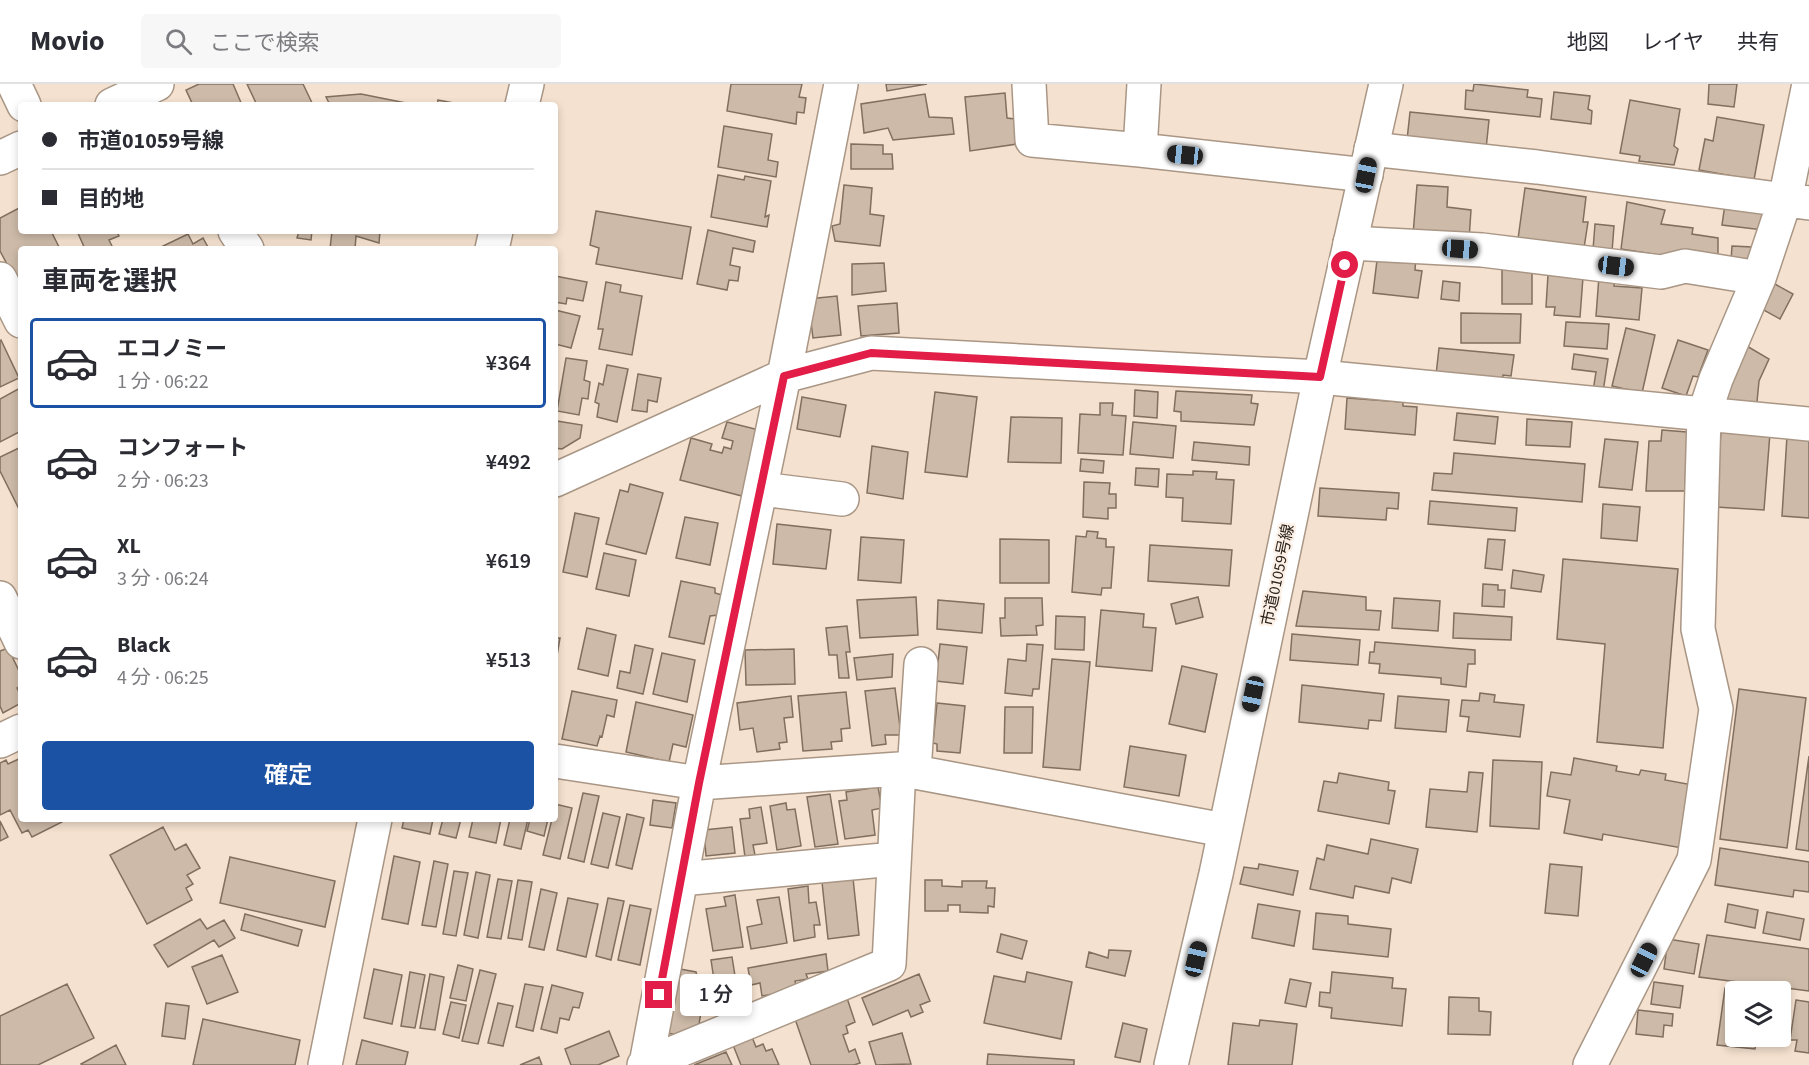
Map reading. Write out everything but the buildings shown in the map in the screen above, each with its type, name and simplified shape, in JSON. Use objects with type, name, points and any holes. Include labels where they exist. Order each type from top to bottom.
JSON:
[{"type":"street","points":[[14,84],[23,102]]},
{"type":"street","points":[[523,102],[527,84]]},
{"type":"street","points":[[645,1065],[699,783],[784,376],[841,84]]},
{"type":"street","points":[[1029,84],[1032,140],[1140,150],[1368,162],[1537,167],[1797,202]]},
{"type":"street","points":[[1140,150],[1144,84]]},
{"type":"street","name":"市道01059号線","points":[[1171,1065],[1386,84]]},
{"type":"street","points":[[1590,1065],[1694,860],[1716,708],[1698,629],[1704,415],[1716,379],[1760,278],[1797,202],[1809,84]]},
{"type":"street","points":[[120,102],[147,91]]},
{"type":"street","points":[[0,158],[18,149]]},
{"type":"street","points":[[1350,243],[1482,250],[1661,272],[1685,266],[1760,278]]},
{"type":"street","points":[[0,279],[18,315]]},
{"type":"street","points":[[558,479],[784,376],[871,353],[1320,377],[1809,424]]},
{"type":"street","points":[[760,489],[842,499]]},
{"type":"street","points":[[0,598],[18,636]]},
{"type":"street","points":[[645,1065],[889,964],[894,859],[921,664]]},
{"type":"street","points":[[0,741],[18,732]]},
{"type":"street","points":[[558,761],[699,783],[906,770],[1224,830]]},
{"type":"street","points":[[325,1065],[374,822]]},
{"type":"street","points":[[681,879],[894,859]]},
{"type":"route","points":[[659,995],[699,783],[784,376],[871,353],[1320,377],[1345,265]]}]
